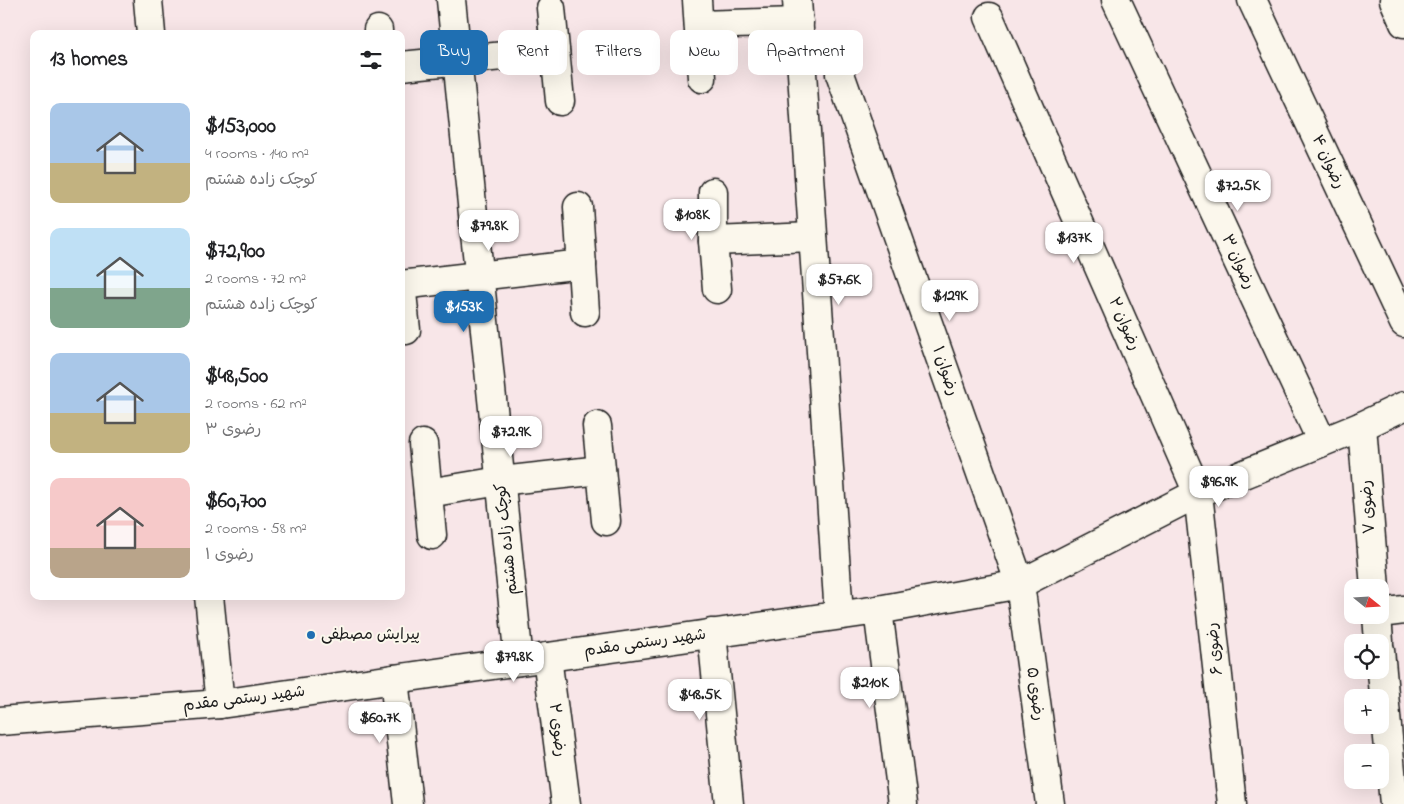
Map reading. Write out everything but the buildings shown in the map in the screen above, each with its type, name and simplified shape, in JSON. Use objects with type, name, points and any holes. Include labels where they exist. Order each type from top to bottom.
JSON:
[{"type":"street","points":[[148,0],[152,30]]},
{"type":"street","name":"کوچک زاده هشتم","points":[[451,0],[454,30]]},
{"type":"street","name":"رضوان ۳","points":[[1116,0],[1322,442]]},
{"type":"street","name":"رضوان ۴","points":[[1252,0],[1404,323]]},
{"type":"street","points":[[1394,0],[1404,23]]},
{"type":"street","points":[[551,8],[553,30]]},
{"type":"street","points":[[702,78],[698,13],[798,11],[838,615]]},
{"type":"street","name":"رضوان ۲","points":[[989,17],[1198,493]]},
{"type":"street","points":[[405,66],[420,64]]},
{"type":"street","name":"کوچک زاده هشتم","points":[[459,75],[520,661]]},
{"type":"street","points":[[557,75],[560,101]]},
{"type":"street","name":"رضوان ۱","points":[[840,75],[1020,584]]},
{"type":"street","points":[[713,192],[717,289]]},
{"type":"street","points":[[578,207],[585,312]]},
{"type":"street","points":[[714,241],[813,237]]},
{"type":"street","points":[[405,283],[582,264]]},
{"type":"street","points":[[405,321],[406,330]]},
{"type":"street","name":"شهید رستمی مقدم","points":[[0,721],[220,704],[878,610],[1020,584],[1198,493],[1362,426],[1404,406]]},
{"type":"street","points":[[597,426],[606,521]]},
{"type":"street","name":"رضوی ۷","points":[[1362,426],[1374,579]]},
{"type":"street","points":[[423,444],[432,535]]},
{"type":"street","points":[[428,493],[500,481],[601,470]]},
{"type":"street","name":"رضوی ۶","points":[[1198,493],[1232,804]]},
{"type":"street","name":"رضوی ۵","points":[[1020,584],[1050,804]]},
{"type":"street","points":[[209,600],[220,704]]},
{"type":"street","points":[[878,610],[903,804]]},
{"type":"street","points":[[1389,612],[1404,610]]},
{"type":"street","points":[[712,633],[729,804]]},
{"type":"street","name":"رضوی ۲","points":[[548,657],[566,804]]},
{"type":"street","points":[[394,679],[408,804]]},
{"type":"street","points":[[1389,679],[1394,697],[1394,804]]},
{"type":"place","name":"پیرایش مصطفی","points":[[311,635]]}]
